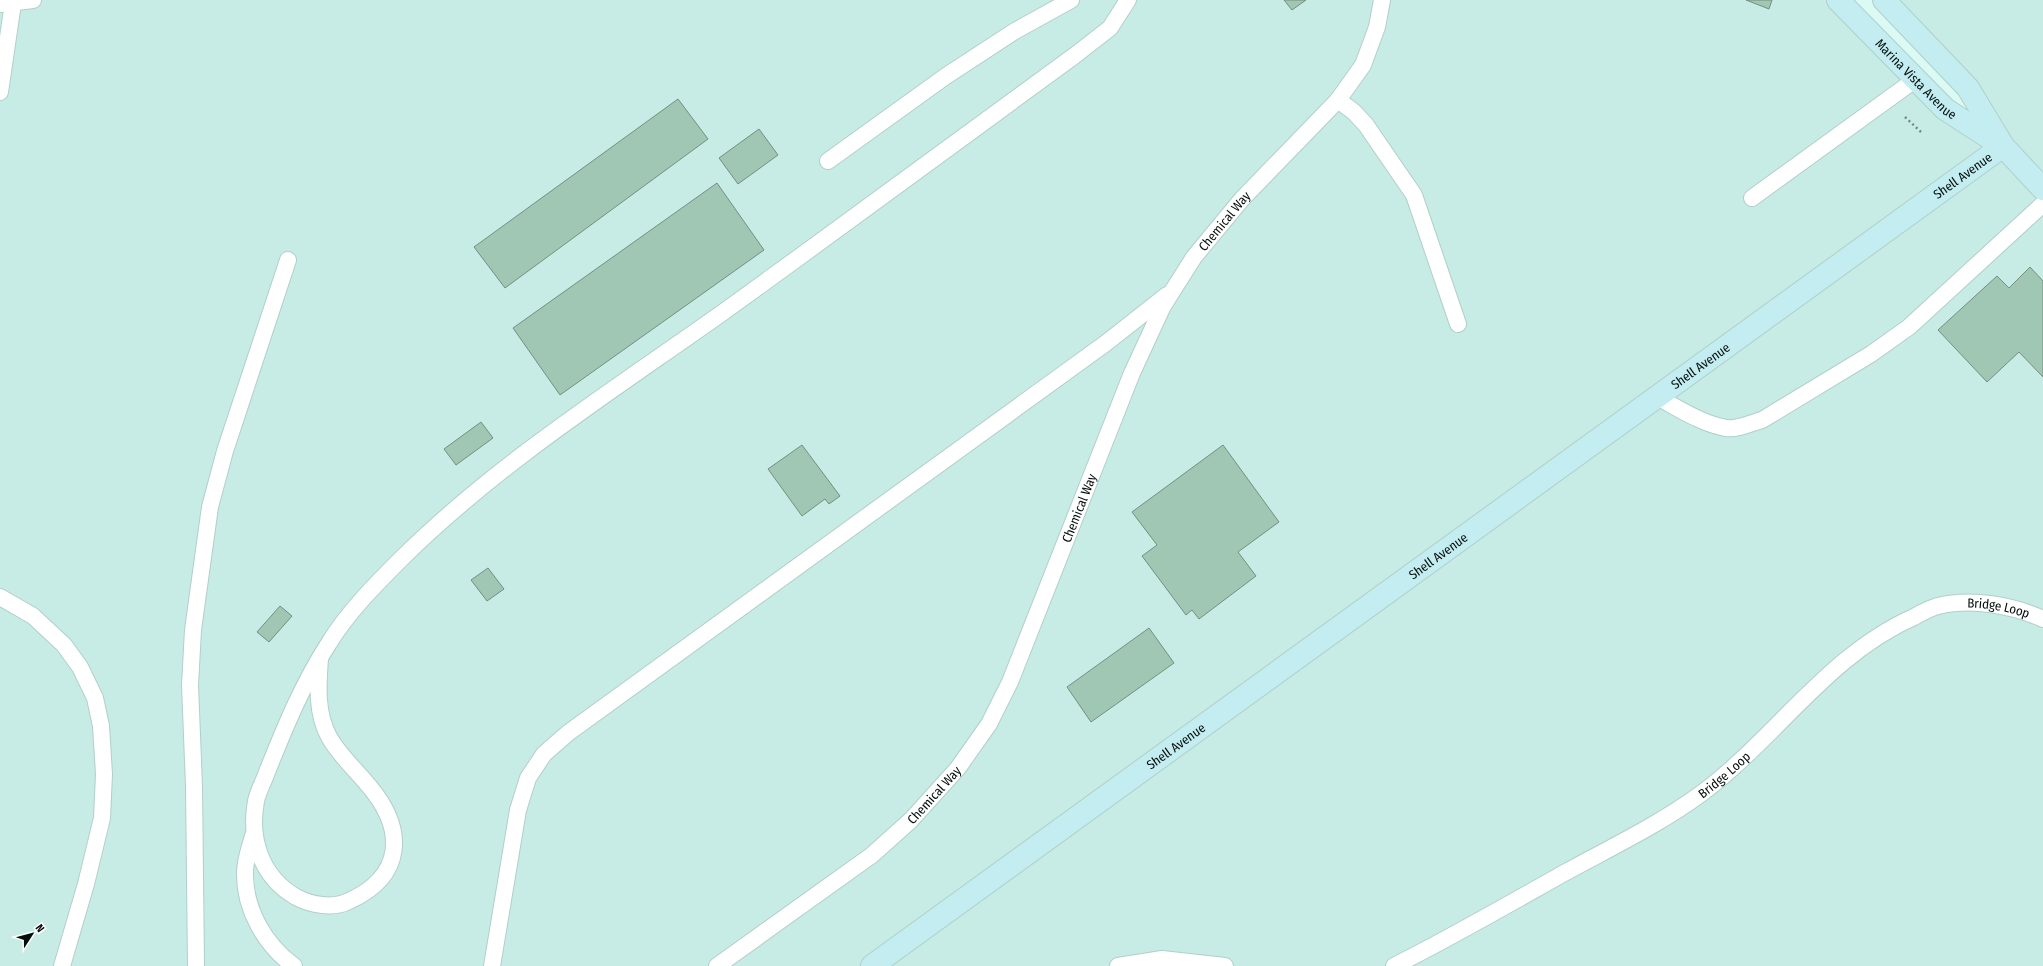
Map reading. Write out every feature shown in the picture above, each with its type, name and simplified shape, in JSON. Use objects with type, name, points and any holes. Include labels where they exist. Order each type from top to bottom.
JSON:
[{"type":"street","name":"Marina Vista Avenue","points":[[1838,0],[1945,109],[2003,146]]},
{"type":"street","name":"Marina Vista Avenue","points":[[1884,0],[1968,88],[2003,146],[2043,189]]},
{"type":"street","name":"Shell Avenue","points":[[872,966],[2003,146]]},
{"type":"lane","points":[[0,92],[6,3],[33,0]]},
{"type":"lane","points":[[828,161],[946,76],[1014,31],[1070,0]]},
{"type":"lane","points":[[294,966],[280,956],[268,940],[253,916],[246,893],[245,871],[254,834],[256,799],[291,712],[329,642],[375,585],[425,535],[464,500],[504,468],[806,252],[1074,56],[1110,28],[1128,0]]},
{"type":"lane","name":"Chemical Way","points":[[717,966],[872,855],[912,820],[958,768],[989,724],[1010,682],[1132,373],[1164,306],[1194,257],[1242,199],[1338,100],[1362,65],[1377,27],[1382,0]]},
{"type":"lane","points":[[1752,198],[1916,79]]},
{"type":"lane","points":[[1338,100],[1354,112],[1366,125],[1414,195],[1458,324]]},
{"type":"lane","points":[[1657,397],[1705,421],[1726,428],[1743,426],[1762,420],[1871,354],[1909,327],[2043,204]]},
{"type":"lane","points":[[196,966],[194,786],[190,685],[193,630],[210,507],[225,451],[288,260]]},
{"type":"lane","points":[[492,966],[518,810],[528,778],[544,754],[568,733],[1106,343],[1174,290]]},
{"type":"lane","points":[[0,597],[33,616],[64,645],[80,667],[95,698],[101,726],[104,774],[102,818],[86,884],[62,966]]},
{"type":"lane","name":"Bridge Loop","points":[[1394,966],[1647,828],[1700,794],[1735,768],[1798,704],[1853,655],[1895,625],[1938,606],[1978,602],[2028,612],[2043,619]]},
{"type":"lane","points":[[254,834],[260,858],[275,881],[297,897],[321,906],[342,904],[363,894],[381,881],[392,861],[395,840],[389,815],[372,789],[329,737],[320,712],[318,686],[320,659]]},
{"type":"lane","points":[[1118,966],[1162,959],[1225,966]]},
{"type":"path","points":[[1904,116],[1922,132]]},
{"type":"shaded area","points":[[0,0],[1838,0],[2002,146],[1884,0],[2043,0],[2043,966],[0,966]]},
{"type":"building","points":[[1284,0],[1306,0],[1292,10]]},
{"type":"building","points":[[1746,0],[1772,0],[1769,9]]},
{"type":"building","points":[[678,99],[708,139],[505,288],[474,247]]},
{"type":"building","points":[[759,129],[778,155],[738,184],[719,158]]},
{"type":"building","points":[[717,183],[764,250],[560,395],[513,328]]},
{"type":"building","points":[[2030,267],[2043,281],[2043,377],[2019,352],[1987,382],[1938,330],[1997,276],[2009,288]]},
{"type":"building","points":[[481,422],[493,438],[456,465],[444,449]]},
{"type":"building","points":[[802,445],[840,496],[829,504],[825,499],[802,516],[768,469]]},
{"type":"building","points":[[1223,445],[1279,522],[1238,552],[1256,576],[1199,619],[1192,610],[1186,615],[1142,556],[1157,545],[1132,512]]},
{"type":"building","points":[[488,568],[504,589],[487,601],[471,580]]},
{"type":"building","points":[[280,606],[292,616],[269,642],[257,632]]},
{"type":"building","points":[[1149,628],[1174,663],[1091,722],[1067,687]]}]
